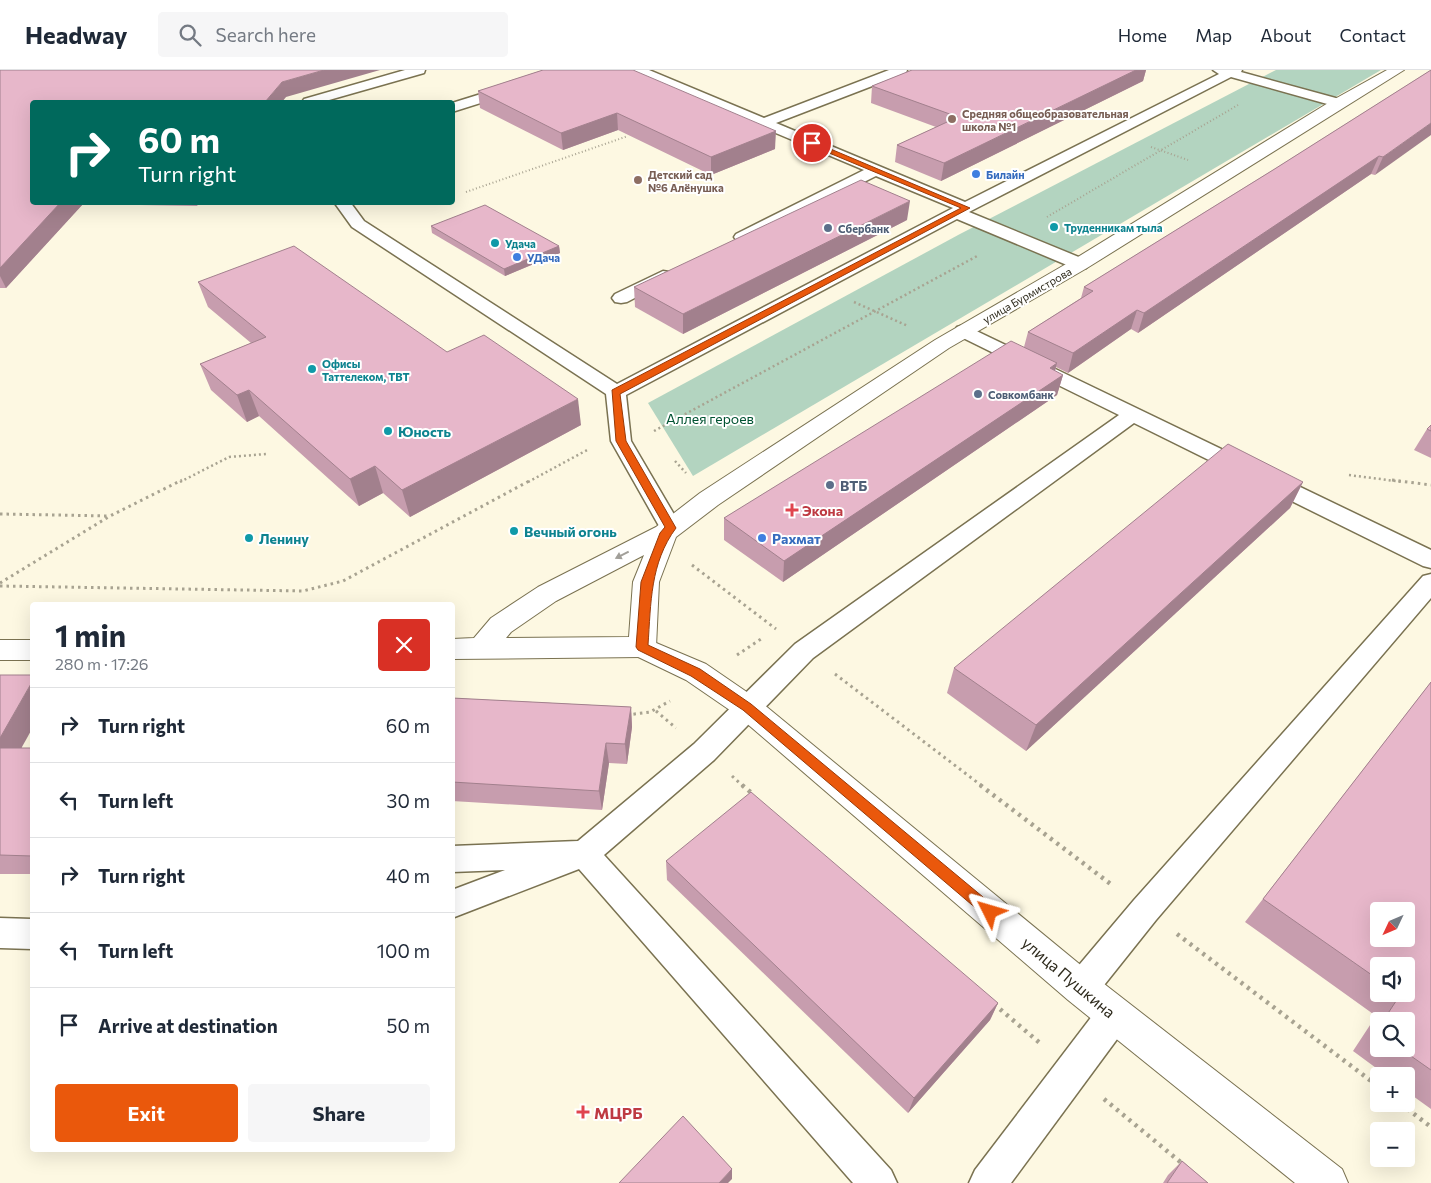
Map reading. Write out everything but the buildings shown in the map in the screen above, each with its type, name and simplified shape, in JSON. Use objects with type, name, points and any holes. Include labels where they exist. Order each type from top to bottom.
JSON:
[{"type":"street","name":"улица Бурмистрова","points":[[482,648],[501,625],[547,594],[668,530],[709,498],[964,331],[1080,264],[1338,103],[1397,70]]},
{"type":"street","points":[[455,649],[642,647],[646,582],[668,530]]},
{"type":"street","name":"улица Пушкина","points":[[642,647],[704,678],[747,707],[1081,988],[1328,1183]]},
{"type":"street","points":[[0,650],[30,650]]},
{"type":"lane","points":[[317,100],[419,70]]},
{"type":"lane","points":[[455,107],[571,70]]},
{"type":"lane","points":[[638,70],[876,170],[1015,236],[1080,264]]},
{"type":"lane","points":[[764,123],[901,70]]},
{"type":"lane","points":[[616,392],[962,210],[1112,134],[1228,71],[1338,103]]},
{"type":"lane","points":[[726,245],[876,170]]},
{"type":"lane","points":[[343,205],[358,224],[616,392]]},
{"type":"lane","points":[[621,298],[674,271]]},
{"type":"lane","points":[[964,331],[1431,560]]},
{"type":"lane","points":[[616,392],[621,441],[668,530]]},
{"type":"lane","points":[[455,903],[584,854],[704,752],[804,651],[1133,414]]},
{"type":"lane","points":[[1081,988],[1145,910],[1431,582]]},
{"type":"lane","points":[[455,859],[584,854]]},
{"type":"lane","points":[[584,854],[878,1183]]},
{"type":"lane","points":[[0,934],[30,934]]},
{"type":"lane","points":[[988,1183],[1114,1015]]},
{"type":"path","points":[[649,434],[1015,236],[1274,84]]},
{"type":"path","points":[[1112,134],[1226,174]]},
{"type":"path","points":[[466,192],[628,136]]},
{"type":"path","points":[[820,285],[909,327]]},
{"type":"path","points":[[0,585],[303,590],[343,581],[589,449]]},
{"type":"path","points":[[0,585],[110,516],[229,457],[266,454]]},
{"type":"path","points":[[668,455],[688,475]]},
{"type":"path","points":[[1349,475],[1431,485]]},
{"type":"path","points":[[0,514],[110,516]]},
{"type":"path","points":[[687,561],[1370,1080]]},
{"type":"path","points":[[617,715],[637,716],[656,711],[776,629]]},
{"type":"path","points":[[656,711],[756,797]]},
{"type":"path","points":[[989,1000],[1190,1171]]},
{"type":"path","points":[[1411,1112],[1431,1127]]},
{"type":"green space","name":"Аллея героев","points":[[1276,70],[1381,70],[693,476],[648,403],[960,234]]},
{"type":"place","name":"Средняя общеобразовательная школа №1","points":[[952,119]]},
{"type":"place","name":"Билайн","points":[[976,174]]},
{"type":"place","name":"Детский сад №6 Алёнушка","points":[[638,180]]},
{"type":"place","name":"Труденникам тыла","points":[[1054,227]]},
{"type":"place","name":"Сбербанк","points":[[828,228]]},
{"type":"place","name":"Удача","points":[[495,243]]},
{"type":"place","name":"УДача","points":[[517,257]]},
{"type":"place","name":"Офисы Таттелеком, ТВТ","points":[[312,369]]},
{"type":"place","name":"Совкомбанк","points":[[978,394]]},
{"type":"place","name":"Юность","points":[[388,431]]},
{"type":"place","name":"ВТБ","points":[[830,485]]},
{"type":"place","name":"Экона","points":[[792,510]]},
{"type":"place","name":"Вечный огонь","points":[[514,531]]},
{"type":"place","name":"Ленину","points":[[249,538]]},
{"type":"place","name":"Рахмат","points":[[762,538]]},
{"type":"place","name":"МЦРБ","points":[[583,1112]]},
{"type":"route","points":[[812,143],[966,208],[616,392],[621,441],[671,528],[665,533],[646,582],[642,647],[696,672],[747,707],[990,912]]}]
